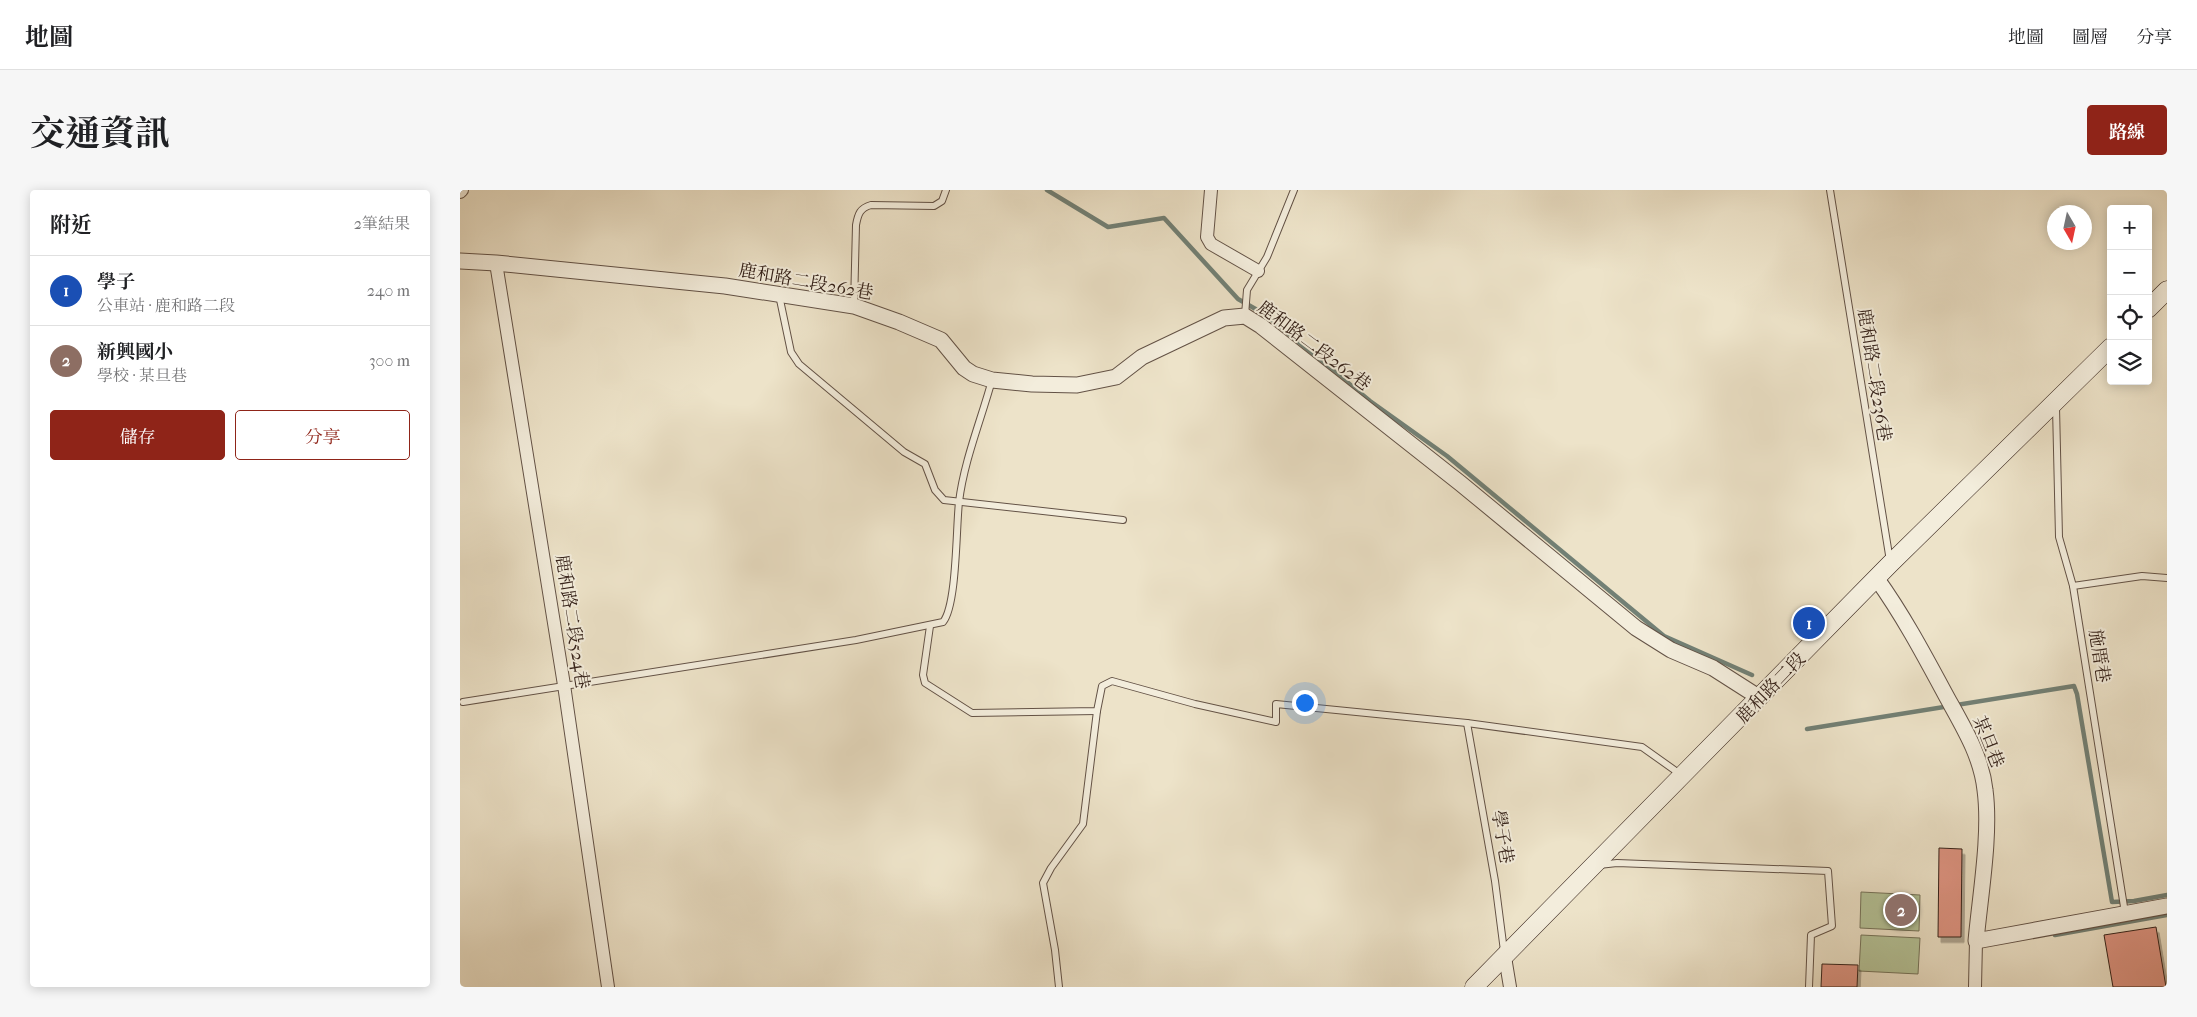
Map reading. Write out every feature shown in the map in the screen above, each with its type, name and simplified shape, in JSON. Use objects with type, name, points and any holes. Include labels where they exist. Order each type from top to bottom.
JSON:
[{"type":"main road","points":[[2152,305],[2167,290]]},
{"type":"main road","name":"鹿和路二段","points":[[1474,987],[1890,564],[2107,351]]},
{"type":"street","points":[[1211,190],[1207,237],[1211,244],[1258,271]]},
{"type":"street","name":"鹿和路二段262巷","points":[[460,261],[496,263],[779,294],[854,306],[941,340],[964,368],[973,374],[992,380],[1077,385],[1116,377],[1142,358],[1224,318],[1246,316],[1262,326],[1460,483],[1636,628],[1671,650],[1713,668],[1760,698]]},
{"type":"street","name":"鹿和路二段524巷","points":[[496,263],[564,685],[608,987]]},
{"type":"street","name":"某旦巷","points":[[1877,579],[1902,615],[1969,738],[1982,768],[1986,792],[1985,835],[1976,941]]},
{"type":"street","points":[[1975,987],[1976,941],[2167,906]]},
{"type":"street","points":[[1505,957],[1510,987]]},
{"type":"lane","points":[[854,306],[856,225],[859,213],[864,207],[871,205],[934,206],[942,201],[946,190]]},
{"type":"lane","points":[[1246,316],[1247,290],[1267,256],[1294,190]]},
{"type":"lane","name":"鹿和路二段236巷","points":[[1830,190],[1890,564]]},
{"type":"lane","points":[[779,294],[792,352],[799,364],[904,452],[925,464],[935,490],[944,500],[1122,520]]},
{"type":"lane","points":[[463,702],[564,685],[617,679],[930,626],[943,622],[948,615],[955,565],[959,501],[992,380]]},
{"type":"lane","name":"施厝巷","points":[[2056,403],[2059,537],[2073,586],[2125,914]]},
{"type":"lane","points":[[2073,586],[2142,576],[2167,578]]},
{"type":"lane","points":[[930,626],[923,675],[924,683],[959,707],[972,713],[1097,712]]},
{"type":"lane","points":[[1059,987],[1055,950],[1043,883],[1051,868],[1083,824],[1102,686],[1112,681],[1194,704],[1276,722],[1276,704],[1467,723],[1642,747],[1683,776]]},
{"type":"lane","name":"學子巷","points":[[1467,723],[1495,881],[1505,957]]},
{"type":"lane","points":[[1591,866],[1617,863],[1828,871],[1832,926],[1811,935],[1809,987]]},
{"type":"green space","points":[[1861,892],[1920,895],[1919,931],[1860,928]]},
{"type":"green space","points":[[1861,935],[1920,938],[1918,974],[1859,971]]},
{"type":"building","points":[[1939,848],[1962,849],[1961,937],[1938,937]]},
{"type":"building","points":[[2156,927],[2166,987],[2113,987],[2104,935]]},
{"type":"building","points":[[1822,964],[1858,965],[1857,987],[1821,987]]},
{"type":"waterway","points":[[1047,190],[1108,227],[1164,218],[1238,299],[1266,315],[1370,401],[1447,456],[1664,636],[1752,675]]},
{"type":"waterway","points":[[1807,729],[2074,686],[2077,694],[2112,902],[2134,901],[2167,895]]},
{"type":"waterway","points":[[2055,935],[2167,915]]},
{"type":"place","name":"學子","points":[[1809,623]]},
{"type":"place","name":"新興國小","points":[[1901,910]]}]
